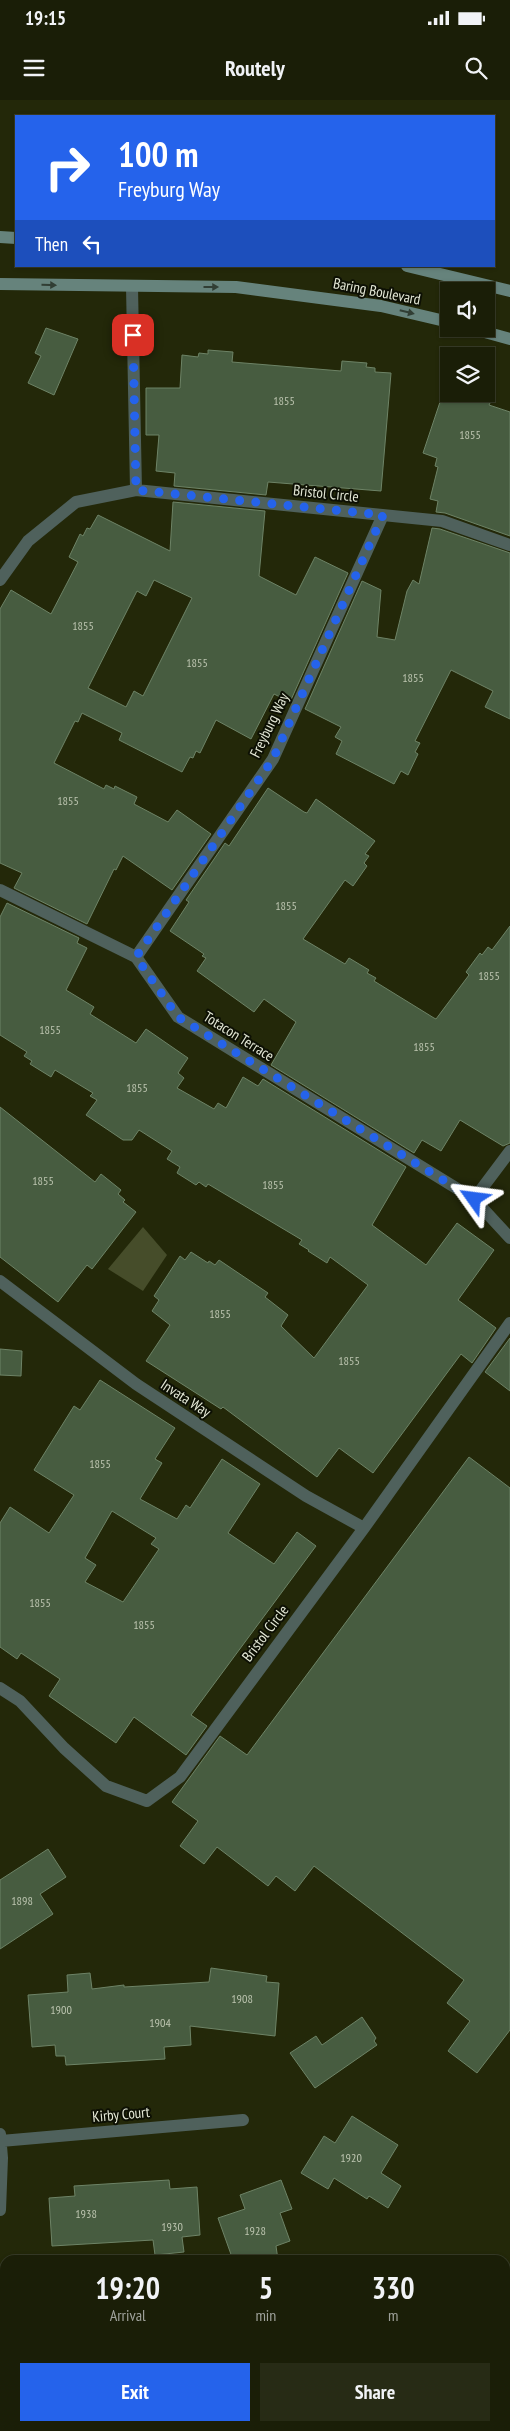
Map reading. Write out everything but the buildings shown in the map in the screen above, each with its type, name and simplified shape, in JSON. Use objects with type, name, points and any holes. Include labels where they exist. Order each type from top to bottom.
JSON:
[{"type":"main road","points":[[0,238],[15,238]]},
{"type":"main road","name":"Baring Boulevard","points":[[411,267],[510,292]]},
{"type":"main road","name":"Baring Boulevard","points":[[0,284],[236,287],[381,306],[440,320]]},
{"type":"main road","points":[[495,335],[510,339]]},
{"type":"street","points":[[132,287],[136,490]]},
{"type":"street","name":"Bristol Circle","points":[[0,580],[28,541],[76,502],[136,490],[442,521],[510,545]]},
{"type":"street","name":"Freyburg Way","points":[[136,957],[273,759],[383,515]]},
{"type":"street","name":"Totacon Terrace","points":[[0,890],[136,957],[178,1017],[474,1199]]},
{"type":"street","points":[[510,1151],[474,1199],[510,1238]]},
{"type":"street","name":"Invata Way","points":[[0,1281],[136,1384],[306,1496],[364,1528]]},
{"type":"street","name":"Bristol Circle","points":[[0,1688],[20,1701],[64,1748],[106,1786],[147,1801],[180,1777],[364,1528],[510,1323]]},
{"type":"street","name":"Kirby Court","points":[[1,2137],[243,2120]]},
{"type":"street","points":[[0,2210],[1,2137]]},
{"type":"green space","points":[[143,1227],[167,1255],[143,1291],[108,1269]]},
{"type":"route","points":[[133,335],[136,490],[383,515],[273,759],[136,957],[178,1017],[386,1147],[474,1199]]}]
